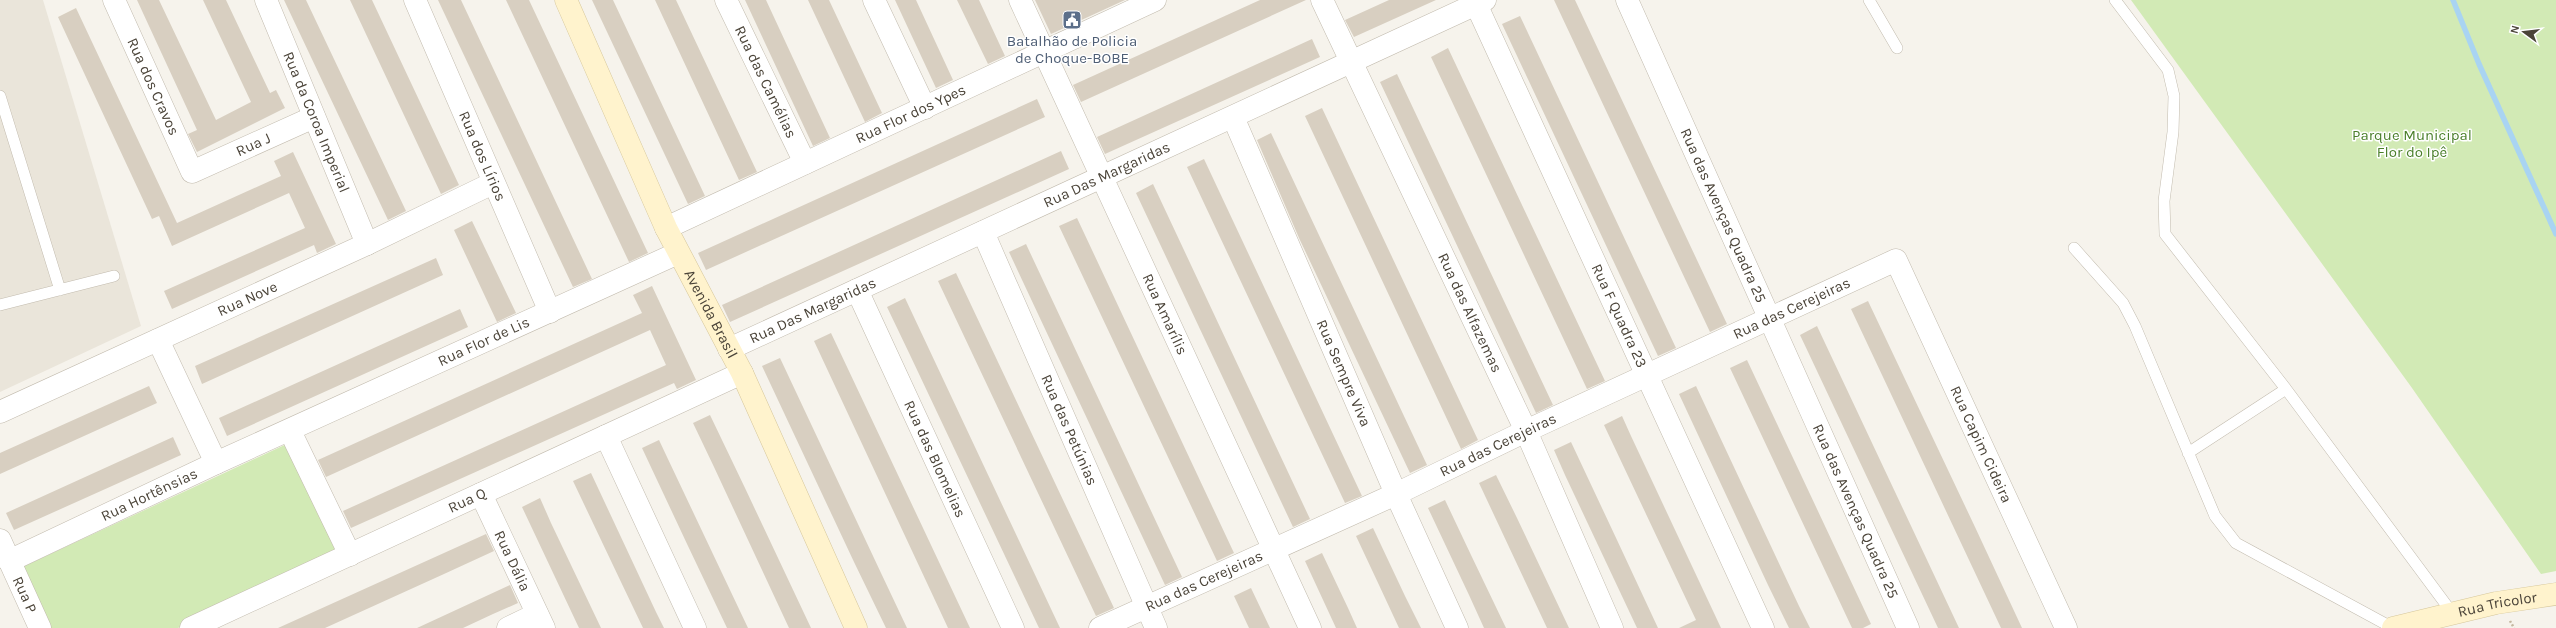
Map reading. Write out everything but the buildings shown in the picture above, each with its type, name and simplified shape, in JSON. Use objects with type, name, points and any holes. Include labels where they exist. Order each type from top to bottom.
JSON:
[{"type":"street","name":"Rua dos Cravos","points":[[114,0],[192,172]]},
{"type":"street","name":"Rua da Coroa Imperial","points":[[266,0],[367,244]]},
{"type":"street","name":"Rua dos Lírios","points":[[414,0],[550,312]]},
{"type":"street","name":"Avenida Brasil","points":[[566,0],[666,228],[742,373],[856,628]]},
{"type":"street","name":"Rua das Camélias","points":[[726,0],[805,163]]},
{"type":"street","points":[[874,0],[924,108]]},
{"type":"street","name":"Rua Amarílis","points":[[1020,0],[1275,549],[1310,628]]},
{"type":"street","name":"Rua Flor dos Ypes","points":[[666,228],[1155,0]]},
{"type":"street","name":"Rua das Alfazemas","points":[[1322,0],[1526,431],[1612,628]]},
{"type":"street","name":"Rua das Avenças Quadra 25","points":[[1627,0],[1908,628]]},
{"type":"street","name":"Rua Das Margaridas","points":[[729,349],[983,232],[1102,175],[1351,63],[1480,2]]},
{"type":"street","name":"Rua F Quadra 23","points":[[1480,2],[1647,377],[1763,628]]},
{"type":"street","name":"Rua J","points":[[192,172],[314,117]]},
{"type":"street","name":"Rua Sempre Viva","points":[[1232,117],[1396,494],[1457,628]]},
{"type":"street","name":"Rua Nove","points":[[0,412],[367,244],[493,183]]},
{"type":"street","name":"Rua das Petúnias","points":[[983,232],[1156,628]]},
{"type":"street","name":"Rua Flor de Lis","points":[[290,431],[678,253]]},
{"type":"street","name":"Rua das Cerejeiras","points":[[1100,628],[1396,494],[1526,431],[1647,377],[1769,317],[1896,260]]},
{"type":"street","name":"Rua Capim Cideira","points":[[1896,260],[2066,628]]},
{"type":"street","name":"Rua das Blomelias","points":[[857,290],[1012,628]]},
{"type":"street","points":[[158,340],[216,463]]},
{"type":"street","name":"Rua Q","points":[[191,628],[742,373]]},
{"type":"street","points":[[290,431],[350,555]]},
{"type":"street","name":"Rua Hortênsias","points":[[9,561],[216,463],[290,431]]},
{"type":"street","points":[[606,436],[694,628]]},
{"type":"street","name":"Rua Dália","points":[[482,494],[540,621]]},
{"type":"street","name":"Rua P","points":[[0,540],[40,628]]},
{"type":"street","name":"Rua Tricolor","points":[[2393,628],[2496,603],[2556,594]]},
{"type":"street","points":[[508,628],[540,621]]},
{"type":"lane","points":[[1869,0],[1897,48]]},
{"type":"lane","points":[[2115,0],[2168,70],[2174,96],[2174,132],[2164,201],[2165,234],[2286,389],[2453,614]]},
{"type":"lane","points":[[0,96],[60,290]]},
{"type":"lane","points":[[2074,248],[2123,303],[2132,320],[2215,516],[2236,543],[2393,628]]},
{"type":"lane","points":[[0,305],[114,276]]},
{"type":"lane","points":[[2188,453],[2286,389]]},
{"type":"shaded area","points":[[0,0],[43,0],[141,326],[0,392]]},
{"type":"green space","name":"Parque Municipal Flor do Ipê","points":[[2131,0],[2556,0],[2556,571],[2541,574],[2412,388]]},
{"type":"green space","points":[[291,442],[342,551],[178,628],[45,628],[18,569]]},
{"type":"waterway","points":[[2453,0],[2479,64],[2556,234]]},
{"type":"place","name":"Batalhão de Policia de Choque-BOBE","points":[[1072,20]]}]
